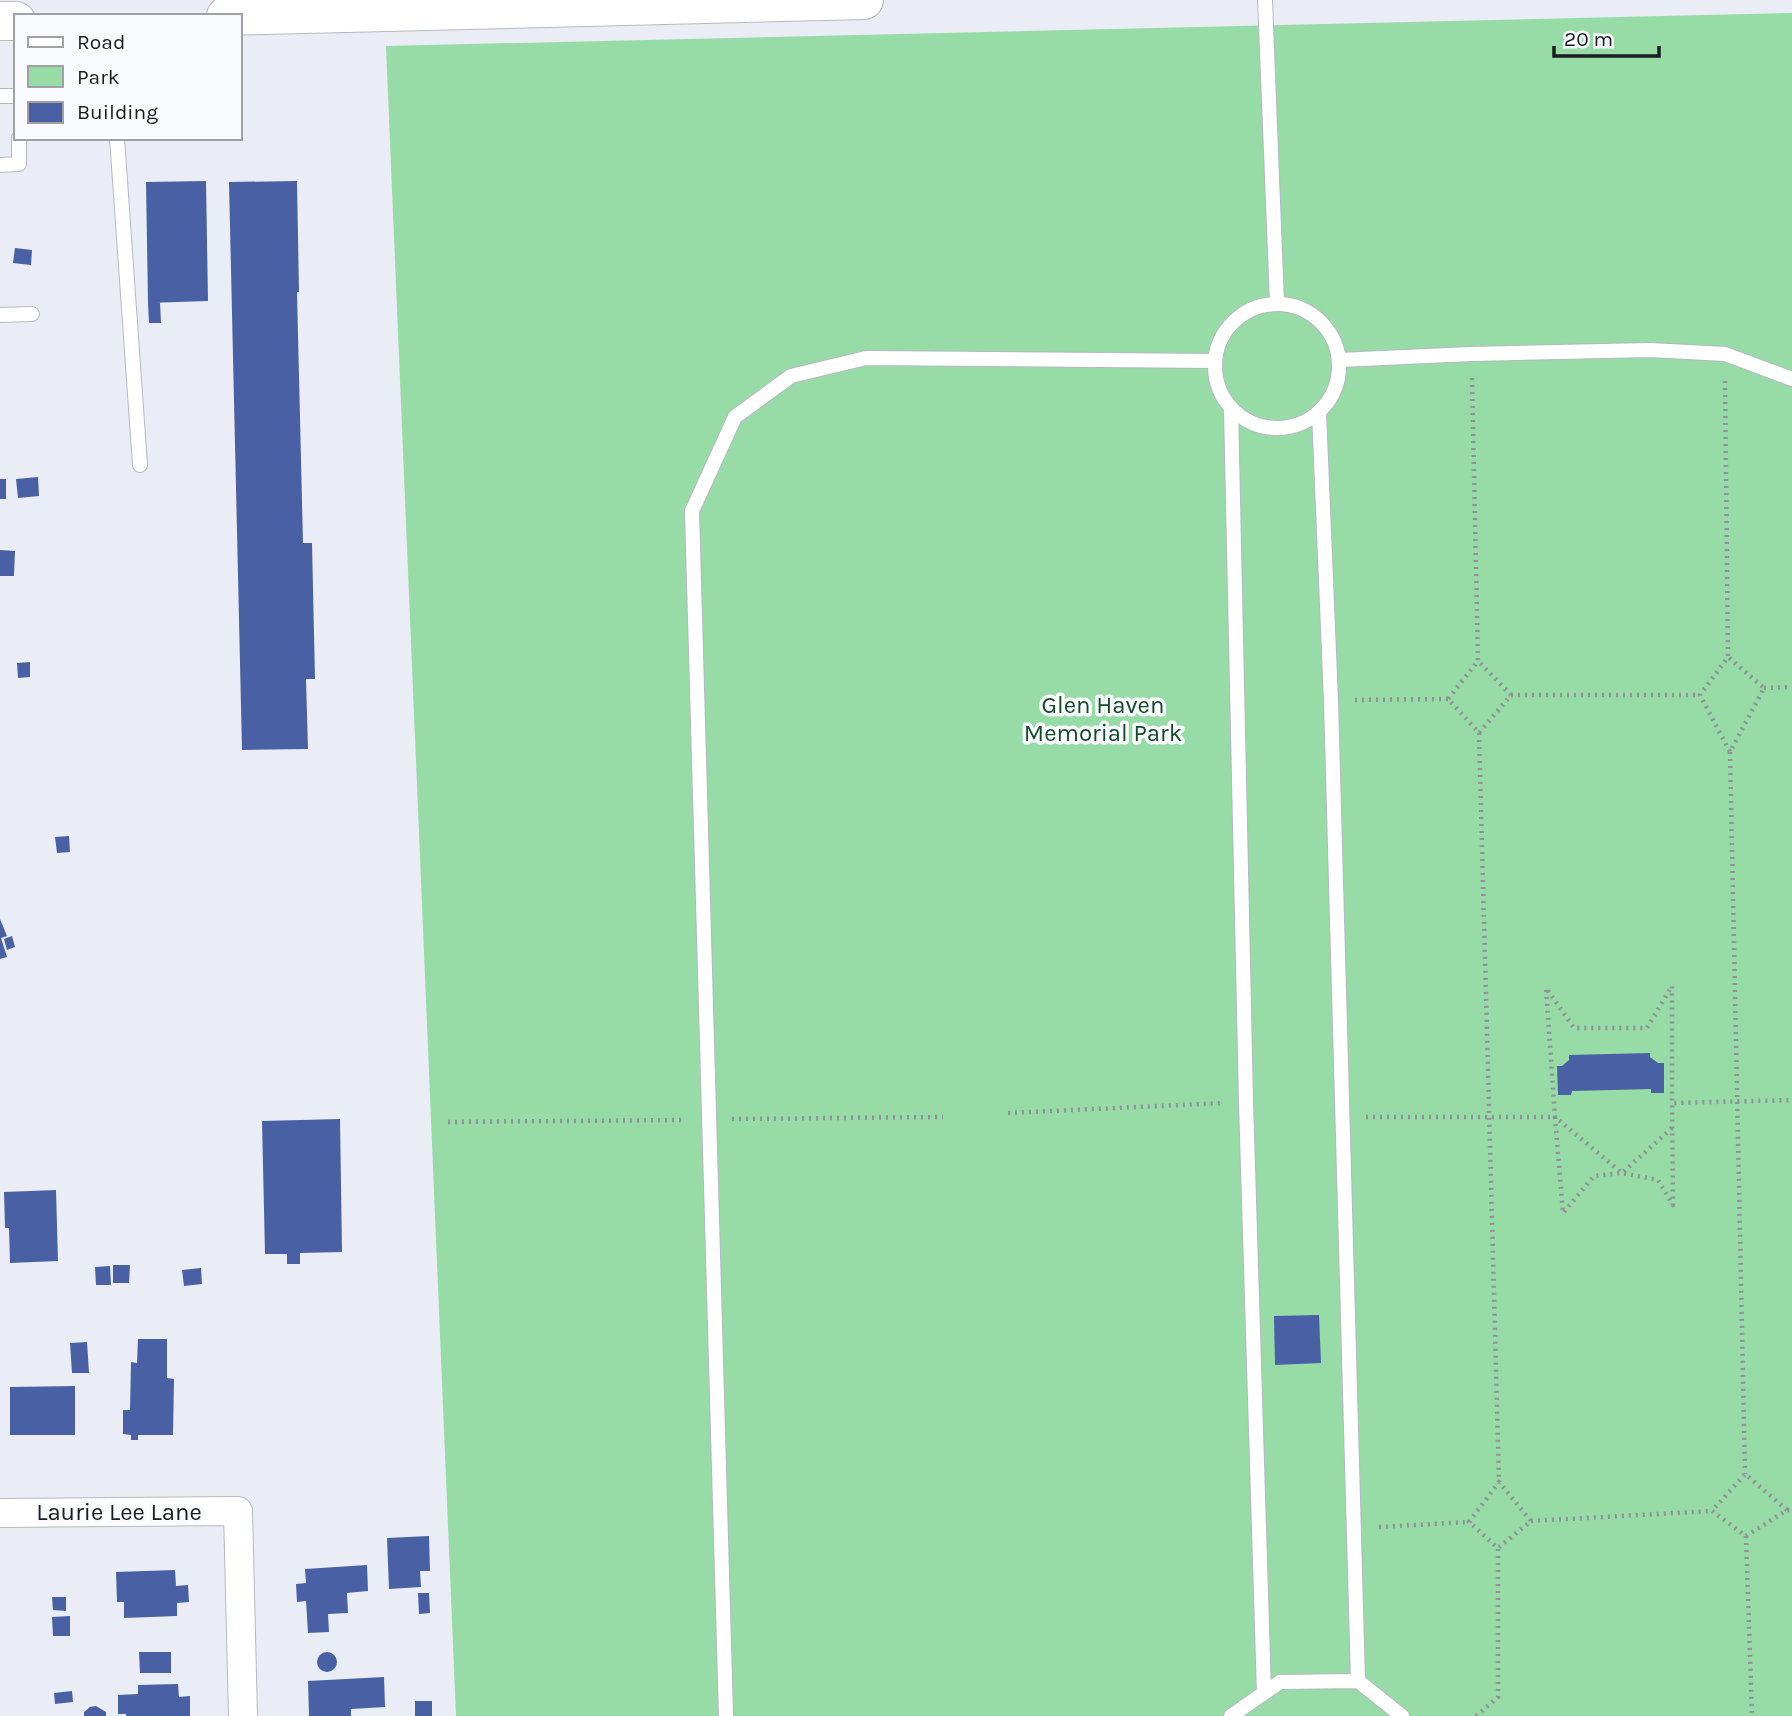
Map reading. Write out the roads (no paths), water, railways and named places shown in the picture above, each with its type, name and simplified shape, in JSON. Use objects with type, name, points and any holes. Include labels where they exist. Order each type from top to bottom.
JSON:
[{"type":"main road","points":[[242,16],[864,0]]},
{"type":"street","name":"Laurie Lee Lane","points":[[0,1513],[238,1511],[243,1716]]},
{"type":"lane","points":[[1265,0],[1277,303]]},
{"type":"lane","points":[[0,165],[19,164],[19,140]]},
{"type":"lane","points":[[117,140],[140,465]]},
{"type":"lane","points":[[1277,303],[1295,306],[1312,314],[1325,326],[1335,342],[1339,360],[1338,379],[1332,397],[1319,412],[1303,423],[1284,428],[1264,427],[1247,420],[1231,408],[1216,378],[1215,361],[1219,343],[1228,327],[1242,314],[1258,306],[1277,303]]},
{"type":"lane","points":[[0,315],[32,314]]},
{"type":"lane","points":[[1339,360],[1650,350],[1725,354],[1792,379]]},
{"type":"lane","points":[[726,1716],[692,511],[735,417],[791,376],[866,358],[1215,361]]},
{"type":"lane","points":[[1231,408],[1246,1102],[1264,1693]]},
{"type":"lane","points":[[1319,412],[1331,701],[1358,1681]]},
{"type":"lane","points":[[1231,1716],[1280,1682],[1358,1681],[1402,1716]]},
{"type":"park label","name":"Glen Haven Memorial Park","points":[[1103,719]]}]
